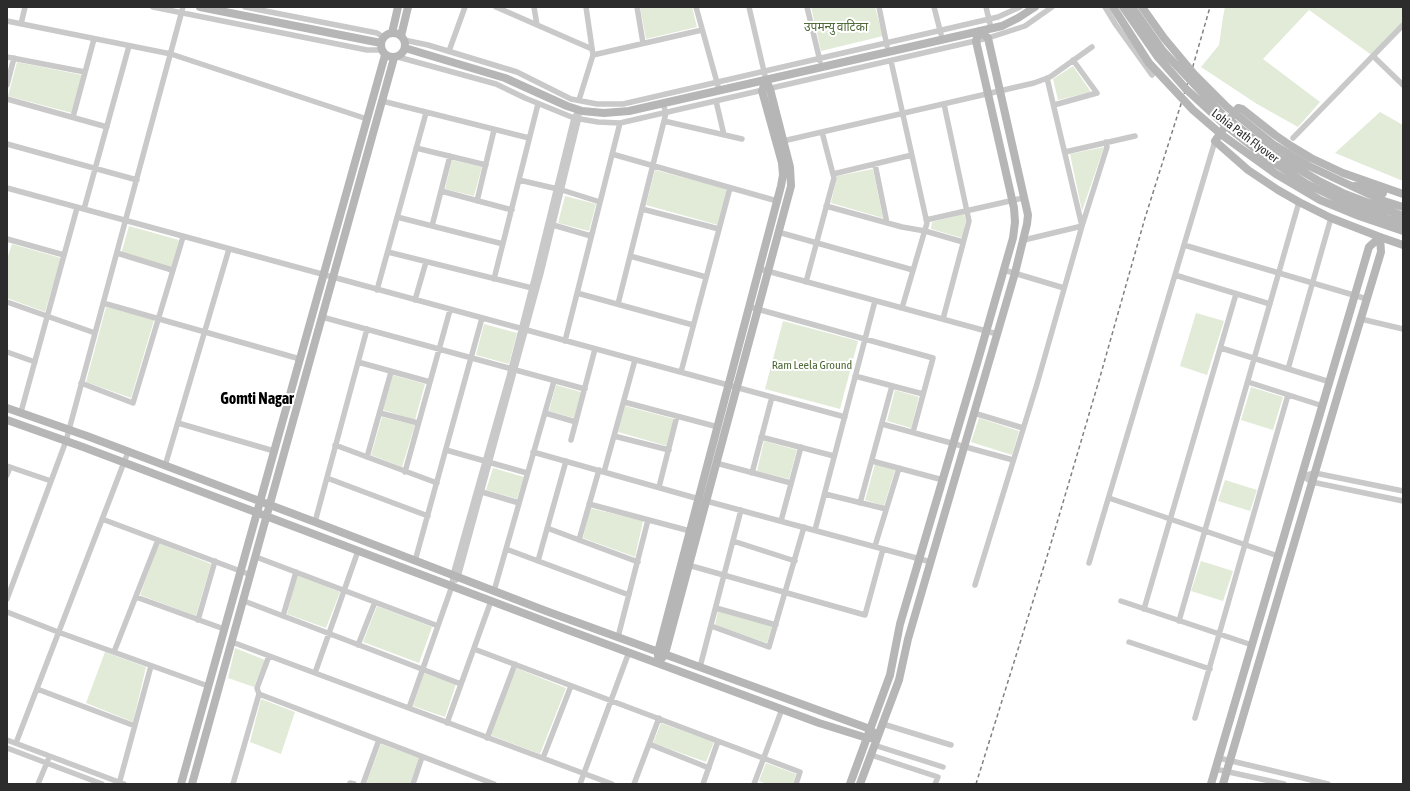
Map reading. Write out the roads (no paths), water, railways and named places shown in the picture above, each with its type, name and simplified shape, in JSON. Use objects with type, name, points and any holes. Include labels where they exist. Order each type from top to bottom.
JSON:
[{"type":"street","points":[[21,24],[26,7]]},
{"type":"street","points":[[153,7],[182,10],[367,50],[383,46]]},
{"type":"street","points":[[200,7],[383,46]]},
{"type":"street","points":[[245,7],[377,33],[383,46],[396,57],[496,84],[538,104],[576,119],[620,123],[988,38],[1025,26],[1052,7]]},
{"type":"street","points":[[181,784],[367,119],[383,46],[392,33],[398,7]]},
{"type":"street","points":[[192,784],[382,101],[396,57],[402,54],[408,7]]},
{"type":"street","points":[[449,51],[465,7]]},
{"type":"street","points":[[496,7],[593,52],[702,30]]},
{"type":"street","points":[[534,7],[537,25]]},
{"type":"street","points":[[579,100],[593,52],[586,7]]},
{"type":"street","points":[[637,7],[643,43]]},
{"type":"street","points":[[696,7],[719,91]]},
{"type":"street","points":[[749,7],[766,80],[766,90],[783,175],[764,270]]},
{"type":"street","points":[[807,7],[821,67]]},
{"type":"street","points":[[879,7],[889,52]]},
{"type":"street","points":[[934,7],[942,40]]},
{"type":"street","points":[[986,7],[991,28]]},
{"type":"street","points":[[404,41],[449,51],[517,72],[571,99],[597,104],[623,104],[989,20],[1020,7]]},
{"type":"street","points":[[392,33],[404,41],[504,78],[567,106],[582,111],[604,113],[629,111],[664,104],[1002,26],[1035,7]]},
{"type":"street","points":[[1105,7],[1152,75]]},
{"type":"street","name":"Lohia Path Flyover","points":[[1113,7],[1149,63],[1193,110],[1234,144],[1276,174],[1320,200],[1403,232]]},
{"type":"street","name":"Lohia Path Flyover","points":[[1123,7],[1157,56],[1186,89],[1224,124],[1268,159],[1307,184],[1340,200],[1403,224]]},
{"type":"street","name":"Lohia Path Flyover","points":[[1132,7],[1163,51],[1224,116],[1273,154],[1317,180],[1345,194],[1403,216]]},
{"type":"street","name":"Lohia Path Flyover","points":[[1142,7],[1164,38],[1194,74],[1227,107],[1274,145],[1309,166],[1384,201],[1403,207]]},
{"type":"street","points":[[7,599],[10,583],[66,441],[182,10]]},
{"type":"street","points":[[7,22],[171,54],[367,119]]},
{"type":"street","points":[[1293,138],[1403,25]]},
{"type":"street","points":[[860,784],[899,680],[908,639],[1015,273],[1027,224],[1028,215],[988,38],[979,31]]},
{"type":"street","points":[[850,784],[890,675],[900,624],[1013,238],[1015,222],[1013,200],[976,41],[979,31]]},
{"type":"street","points":[[73,117],[94,39]]},
{"type":"street","points":[[84,209],[129,46]]},
{"type":"street","points":[[783,141],[1034,83],[1047,78],[1092,47]]},
{"type":"street","points":[[1373,56],[1403,85]]},
{"type":"street","points":[[7,57],[85,72]]},
{"type":"street","points":[[7,85],[14,58]]},
{"type":"street","points":[[1054,105],[1097,94],[1073,60]]},
{"type":"street","points":[[891,61],[927,223],[902,308]]},
{"type":"street","points":[[1047,78],[1082,226]]},
{"type":"street","points":[[661,653],[690,531],[716,463],[732,386],[764,270],[778,232],[790,186],[790,167],[766,90]]},
{"type":"street","points":[[7,99],[107,127]]},
{"type":"street","points":[[382,101],[530,138]]},
{"type":"street","points":[[716,101],[724,135]]},
{"type":"street","points":[[456,576],[513,370],[532,288],[576,119],[587,102]]},
{"type":"street","points":[[494,279],[538,104]]},
{"type":"street","points":[[618,304],[666,113],[664,104]]},
{"type":"street","points":[[943,319],[969,221],[944,104]]},
{"type":"street","points":[[1089,563],[1215,141],[1235,111],[1238,108],[1242,109],[1275,135],[1311,158],[1344,173],[1403,194]]},
{"type":"street","points":[[377,290],[426,113]]},
{"type":"street","points":[[664,121],[742,140]]},
{"type":"street","points":[[565,341],[620,123]]},
{"type":"street","points":[[477,200],[494,130]]},
{"type":"street","points":[[806,282],[834,178],[822,132]]},
{"type":"street","points":[[1064,152],[1135,136]]},
{"type":"street","points":[[1215,141],[1248,170],[1299,202],[1331,218],[1380,238],[1403,245]]},
{"type":"street","points":[[975,585],[1082,226],[1107,148],[1106,142]]},
{"type":"street","points":[[7,144],[136,180]]},
{"type":"street","points":[[416,148],[486,165]]},
{"type":"street","points":[[612,154],[778,201]]},
{"type":"street","points":[[832,174],[912,155]]},
{"type":"street","points":[[432,226],[450,156]]},
{"type":"street","points":[[875,164],[887,223]]},
{"type":"street","points":[[519,180],[559,189],[600,202]]},
{"type":"street","points":[[1345,183],[1376,190],[1403,199]]},
{"type":"street","points":[[7,188],[845,417]]},
{"type":"street","points":[[681,372],[730,188]]},
{"type":"street","points":[[523,329],[553,225],[559,189]]},
{"type":"street","points":[[441,191],[512,210]]},
{"type":"street","points":[[926,220],[1023,198]]},
{"type":"street","points":[[1179,621],[1299,202]]},
{"type":"street","points":[[826,206],[963,242]]},
{"type":"street","points":[[20,412],[77,208]]},
{"type":"street","points":[[642,209],[719,230]]},
{"type":"street","points":[[397,217],[503,244]]},
{"type":"street","points":[[1288,368],[1331,218]]},
{"type":"street","points":[[553,225],[591,236]]},
{"type":"street","points":[[1024,240],[1082,226]]},
{"type":"street","points":[[778,232],[913,270]]},
{"type":"street","points":[[81,383],[133,403],[183,236]]},
{"type":"street","points":[[1211,784],[1369,247],[1380,238]]},
{"type":"street","points":[[1223,784],[1381,252],[1380,238]]},
{"type":"street","points":[[7,239],[64,255]]},
{"type":"street","points":[[1184,245],[1278,274],[1367,299]]},
{"type":"street","points":[[165,466],[229,249]]},
{"type":"street","points":[[388,252],[532,288]]},
{"type":"street","points":[[117,253],[172,270]]},
{"type":"street","points":[[630,256],[706,277]]},
{"type":"street","points":[[415,300],[426,262]]},
{"type":"street","points":[[764,270],[997,334]]},
{"type":"street","points":[[1004,270],[1064,288]]},
{"type":"street","points":[[1175,275],[1270,304]]},
{"type":"street","points":[[577,293],[694,325]]},
{"type":"street","points":[[1144,609],[1236,294]]},
{"type":"street","points":[[815,530],[875,300]]},
{"type":"street","points":[[7,302],[95,333]]},
{"type":"street","points":[[103,303],[300,359]]},
{"type":"street","points":[[753,308],[933,358],[913,432]]},
{"type":"street","points":[[404,472],[450,310]]},
{"type":"street","points":[[322,317],[585,389]]},
{"type":"street","points":[[415,561],[482,318]]},
{"type":"street","points":[[1361,319],[1403,329]]},
{"type":"street","points":[[315,522],[367,329]]},
{"type":"street","points":[[1221,348],[1330,382]]},
{"type":"street","points":[[571,440],[595,349]]},
{"type":"street","points":[[7,352],[35,362]]},
{"type":"street","points":[[579,540],[589,504],[614,436],[635,360]]},
{"type":"street","points":[[358,362],[430,382]]},
{"type":"street","points":[[367,457],[391,372]]},
{"type":"street","points":[[855,376],[924,394]]},
{"type":"street","points":[[494,591],[554,380]]},
{"type":"street","points":[[1248,382],[1322,406]]},
{"type":"street","points":[[658,663],[688,565],[718,427],[732,386]]},
{"type":"street","points":[[860,503],[892,386]]},
{"type":"street","points":[[1195,718],[1288,395]]},
{"type":"street","points":[[752,472],[772,397]]},
{"type":"street","points":[[624,402],[718,427]]},
{"type":"street","points":[[7,408],[260,501],[494,591],[870,729],[876,741]]},
{"type":"street","points":[[380,413],[418,423]]},
{"type":"street","points":[[545,413],[576,422]]},
{"type":"street","points":[[974,413],[1023,428]]},
{"type":"street","points":[[659,488],[677,416]]},
{"type":"street","points":[[7,420],[782,709],[876,741],[943,766]]},
{"type":"street","points":[[178,423],[274,451]]},
{"type":"street","points":[[882,424],[1013,460]]},
{"type":"street","points":[[614,436],[669,450]]},
{"type":"street","points":[[761,437],[834,456]]},
{"type":"street","points":[[335,445],[404,472],[437,483]]},
{"type":"street","points":[[781,521],[801,447]]},
{"type":"street","points":[[446,450],[527,473]]},
{"type":"street","points":[[16,743],[128,452]]},
{"type":"street","points":[[533,452],[702,500],[931,562]]},
{"type":"street","points":[[538,561],[566,461]]},
{"type":"street","points":[[872,461],[943,480]]},
{"type":"street","points":[[409,708],[456,576],[482,492],[487,462]]},
{"type":"street","points":[[716,463],[791,483]]},
{"type":"street","points":[[7,475],[8,466],[51,482]]},
{"type":"street","points":[[875,546],[899,468]]},
{"type":"street","points":[[1302,476],[1315,473],[1403,491]]},
{"type":"street","points":[[1302,476],[1312,482],[1403,501]]},
{"type":"street","points":[[327,478],[428,516]]},
{"type":"street","points":[[482,492],[519,503]]},
{"type":"street","points":[[824,494],[886,509]]},
{"type":"street","points":[[1109,498],[1278,556]]},
{"type":"street","points":[[589,504],[690,531]]},
{"type":"street","points":[[700,667],[741,510]]},
{"type":"street","points":[[102,519],[251,575]]},
{"type":"street","points":[[618,637],[648,520]]},
{"type":"street","points":[[711,626],[770,647],[804,527]]},
{"type":"street","points":[[547,528],[638,562]]},
{"type":"street","points":[[114,652],[158,540]]},
{"type":"street","points":[[733,541],[794,561]]},
{"type":"street","points":[[506,549],[629,595]]},
{"type":"street","points":[[688,565],[865,616],[883,549]]},
{"type":"street","points":[[315,673],[358,551]]},
{"type":"street","points":[[256,557],[438,626]]},
{"type":"street","points":[[198,620],[215,562]]},
{"type":"street","points":[[283,616],[296,572]]},
{"type":"street","points":[[136,597],[224,629]]},
{"type":"street","points":[[244,601],[461,684]]},
{"type":"street","points":[[447,723],[491,601]]},
{"type":"street","points":[[1121,601],[1252,645]]},
{"type":"street","points":[[358,645],[375,602]]},
{"type":"street","points":[[716,608],[776,625]]},
{"type":"street","points":[[7,612],[208,686]]},
{"type":"street","points":[[232,642],[612,784]]},
{"type":"street","points":[[1129,642],[1210,669]]},
{"type":"street","points":[[474,649],[800,772],[796,784]]},
{"type":"street","points":[[580,784],[629,652]]},
{"type":"street","points":[[233,784],[259,694],[257,688],[269,656]]},
{"type":"street","points":[[487,738],[515,664]]},
{"type":"street","points":[[7,740],[121,783],[151,666]]},
{"type":"street","points":[[543,758],[572,686]]},
{"type":"street","points":[[37,689],[135,726]]},
{"type":"street","points":[[259,694],[494,784]]},
{"type":"street","points":[[754,784],[782,709]]},
{"type":"street","points":[[634,784],[659,718]]},
{"type":"street","points":[[883,724],[951,745]]},
{"type":"street","points":[[363,784],[379,740]]},
{"type":"street","points":[[703,784],[718,741]]},
{"type":"street","points":[[649,744],[709,768]]},
{"type":"street","points":[[7,748],[92,782],[102,784]]},
{"type":"street","points":[[870,755],[938,777],[935,784]]},
{"type":"street","points":[[38,784],[49,756]]},
{"type":"street","points":[[412,784],[422,757]]},
{"type":"street","points":[[1219,758],[1328,784]]},
{"type":"street","points":[[1216,769],[1284,784]]},
{"type":"street","points":[[350,784],[350,782],[354,784]]},
{"type":"railway","points":[[976,784],[1049,550],[1145,218],[1210,7]]},
{"type":"district","name":"Gomti Nagar","points":[[257,399]]},
{"type":"park label","name":"उपमन्यु वाटिका","points":[[836,27]]},
{"type":"park label","name":"Ram Leela Ground","points":[[812,365]]}]
